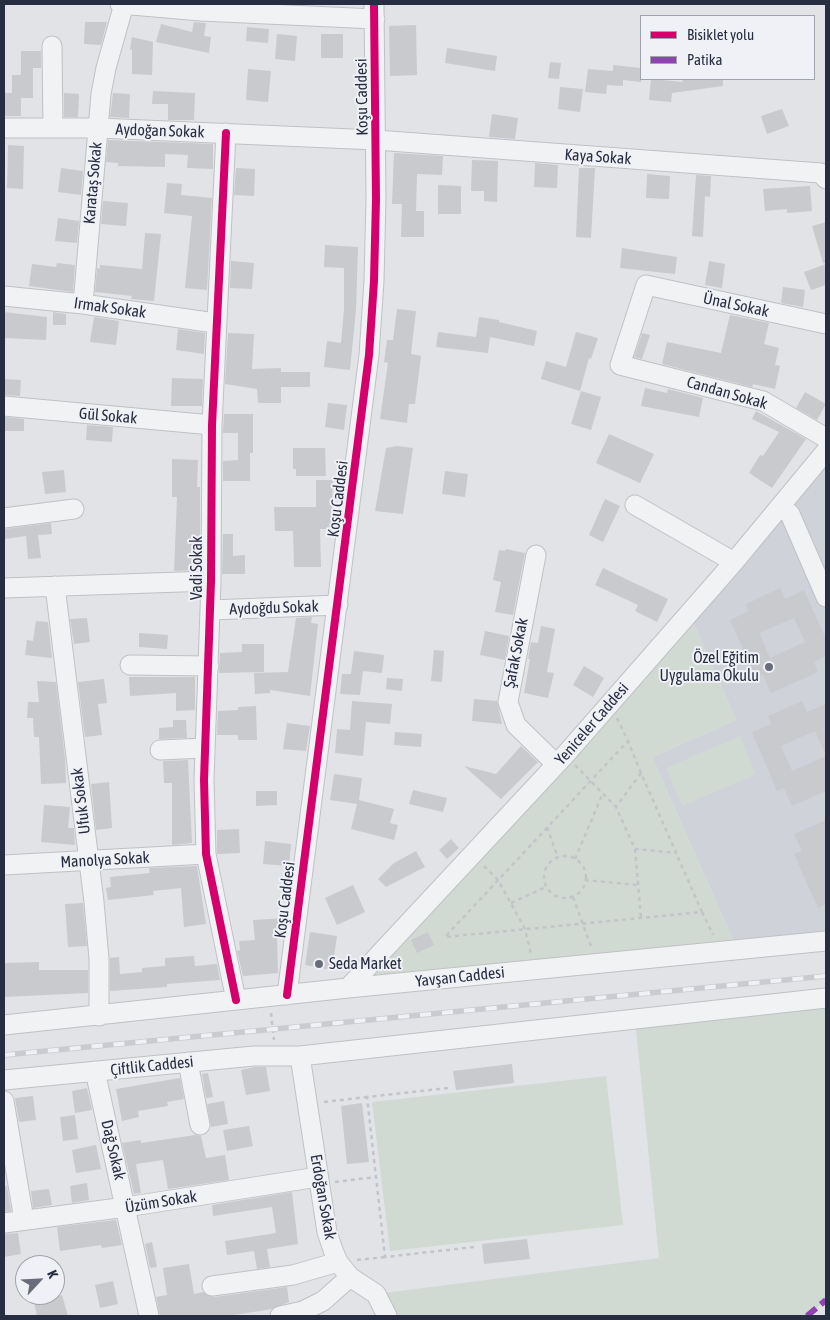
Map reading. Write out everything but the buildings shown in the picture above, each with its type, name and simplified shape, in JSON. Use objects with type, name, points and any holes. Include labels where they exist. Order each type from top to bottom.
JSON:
[{"type":"street","points":[[120,4],[201,11],[374,11]]},
{"type":"street","name":"Karataş Sokak","points":[[83,304],[98,128],[106,68],[124,4]]},
{"type":"street","name":"Koşu Caddesi","points":[[278,996],[338,605],[369,355],[374,281],[376,140],[374,11]]},
{"type":"street","points":[[52,46],[53,128]]},
{"type":"street","name":"Aydoğan Sokak","points":[[4,128],[98,128],[376,140]]},
{"type":"street","name":"Vadi Sokak","points":[[226,133],[215,323],[212,425],[212,581],[205,748],[206,854],[236,1000]]},
{"type":"street","name":"Kaya Sokak","points":[[376,140],[824,176]]},
{"type":"street","name":"Ünal Sokak","points":[[620,365],[646,285],[826,324]]},
{"type":"street","name":"Irmak Sokak","points":[[4,296],[83,304],[215,323]]},
{"type":"street","name":"Candan Sokak","points":[[620,365],[764,401],[826,438]]},
{"type":"street","name":"Gül Sokak","points":[[4,406],[212,425]]},
{"type":"street","name":"Yeniceler Caddesi","points":[[348,988],[560,760],[734,562],[826,451]]},
{"type":"street","points":[[635,505],[734,562]]},
{"type":"street","points":[[780,507],[790,514],[826,597]]},
{"type":"street","points":[[4,518],[74,509]]},
{"type":"street","name":"Şafak Sokak","points":[[536,555],[508,702],[516,725],[560,760]]},
{"type":"street","points":[[4,588],[212,581]]},
{"type":"street","name":"Ufuk Sokak","points":[[55,586],[99,958],[99,1016]]},
{"type":"street","name":"Aydoğdu Sokak","points":[[211,610],[338,605]]},
{"type":"street","points":[[130,665],[209,666]]},
{"type":"street","points":[[160,750],[205,748]]},
{"type":"street","name":"Manolya Sokak","points":[[4,865],[206,854]]},
{"type":"street","name":"Yavşan Caddesi","points":[[4,1025],[826,940]]},
{"type":"street","name":"Çiftlik Caddesi","points":[[4,1080],[188,1062],[300,1056],[826,998]]},
{"type":"street","name":"Erdoğan Sokak","points":[[300,1056],[327,1232],[344,1270]]},
{"type":"street","points":[[188,1062],[200,1125]]},
{"type":"street","name":"Dağ Sokak","points":[[95,1071],[149,1316]]},
{"type":"street","points":[[4,1101],[24,1220]]},
{"type":"street","name":"Üzüm Sokak","points":[[4,1223],[319,1180]]},
{"type":"street","points":[[212,1286],[344,1270],[376,1294],[387,1316]]},
{"type":"street","points":[[280,1316],[303,1310],[322,1301],[344,1270]]},
{"type":"path","points":[[610,703],[720,951]]},
{"type":"path","points":[[628,741],[445,937],[702,912]]},
{"type":"path","points":[[560,760],[591,781],[616,807],[635,849],[641,918]]},
{"type":"path","points":[[616,807],[642,773]]},
{"type":"path","points":[[575,859],[603,793]]},
{"type":"path","points":[[547,827],[558,858]]},
{"type":"path","points":[[635,849],[677,853]]},
{"type":"path","points":[[473,854],[498,880],[511,903],[525,929],[535,969]]},
{"type":"path","points":[[558,858],[575,859],[583,868],[585,880],[580,892],[572,896],[558,897],[546,887],[545,872],[550,863],[558,858]]},
{"type":"path","points":[[585,880],[638,885]]},
{"type":"path","points":[[511,903],[546,887]]},
{"type":"path","points":[[572,896],[597,963]]},
{"type":"path","points":[[276,1056],[278,996]]},
{"type":"path","points":[[307,1104],[448,1088]]},
{"type":"path","points":[[367,1097],[385,1257]]},
{"type":"path","points":[[319,1180],[376,1177]]},
{"type":"path","points":[[344,1270],[385,1257],[474,1247]]},
{"type":"shaded area","name":"Özel Eğitim Uygulama Okulu","points":[[826,451],[826,941],[737,949],[652,757],[736,720],[689,613]]},
{"type":"shaded area","points":[[689,613],[736,720],[652,757],[737,949],[348,988]]},
{"type":"shaded area","points":[[740,736],[756,774],[682,806],[666,768]]},
{"type":"shaded area","points":[[826,998],[826,1300],[807,1316],[387,1316],[376,1294],[659,1258],[635,1019]]},
{"type":"shaded area","points":[[606,1076],[623,1225],[390,1251],[372,1102]]},
{"type":"railway","points":[[4,1055],[826,976]]},
{"type":"marked path","points":[[807,1316],[826,1300]]},
{"type":"cycle path","points":[[287,995],[369,355],[374,281],[376,199],[374,4]]},
{"type":"cycle path","points":[[226,133],[212,425],[211,581],[204,780],[206,854],[236,1000]]},
{"type":"place","name":"Özel Eğitim Uygulama Okulu","points":[[769,667]]},
{"type":"place","name":"Seda Market","points":[[319,964]]}]
